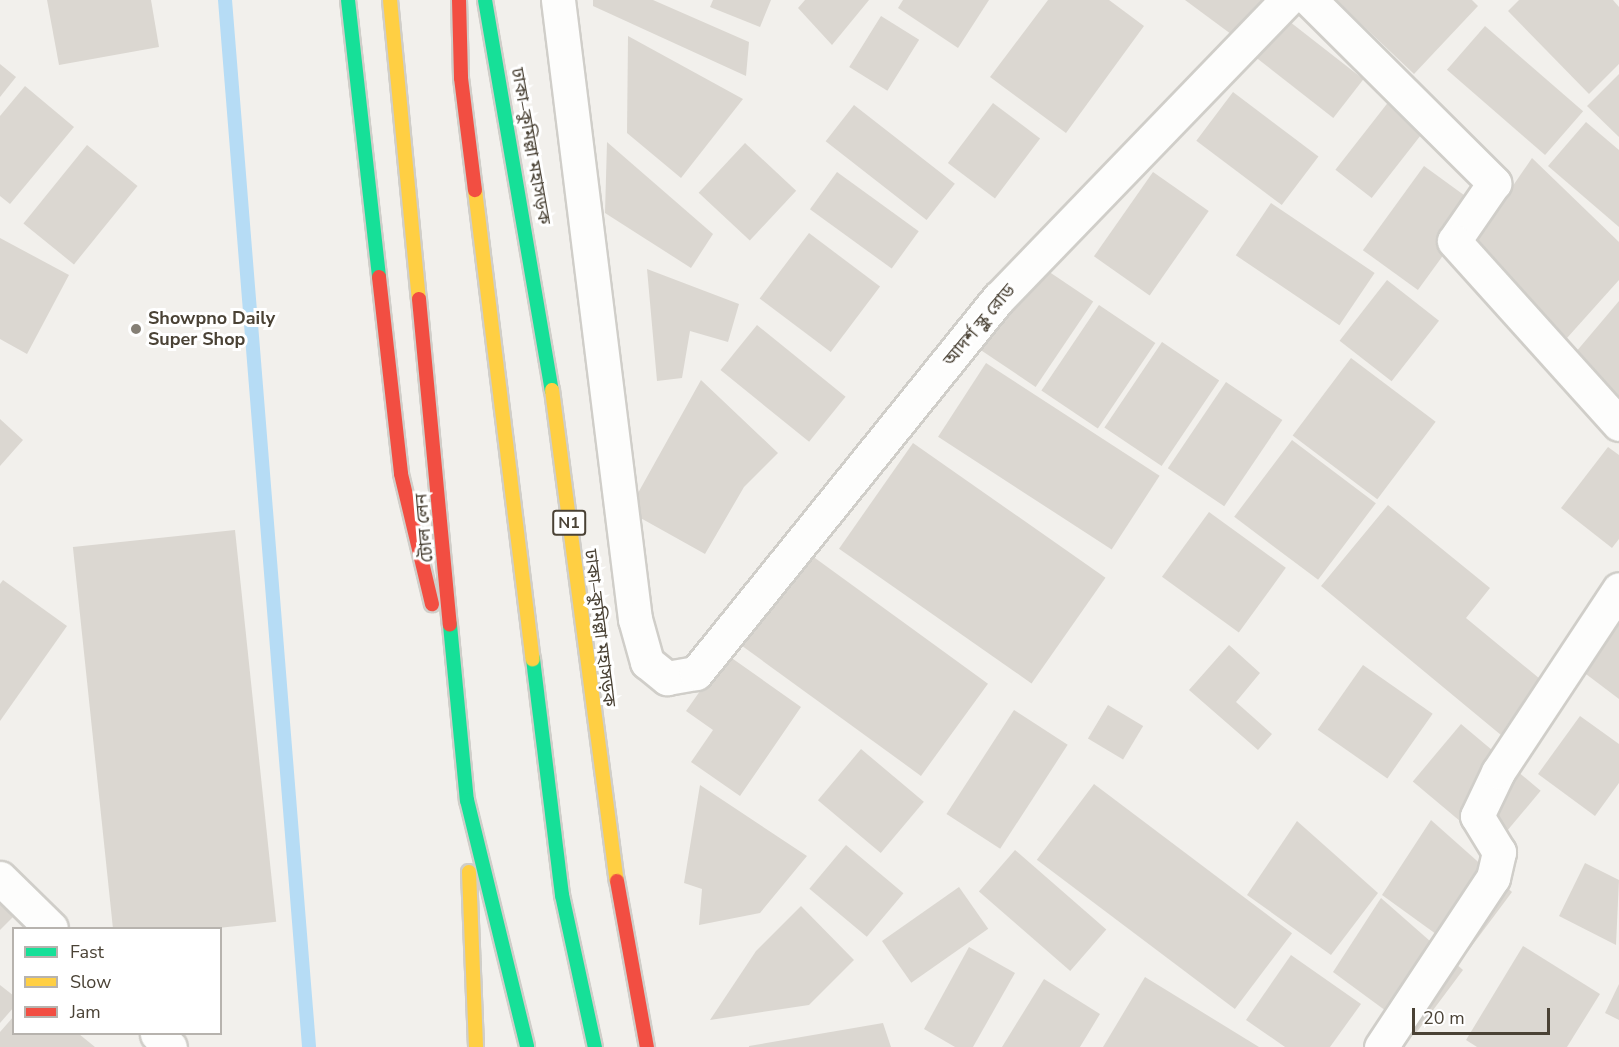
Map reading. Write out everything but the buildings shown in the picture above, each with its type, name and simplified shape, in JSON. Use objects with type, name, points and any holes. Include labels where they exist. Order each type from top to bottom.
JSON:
[{"type":"main road","points":[[348,0],[401,474],[460,722]]},
{"type":"main road","name":"টোল লেন","points":[[390,0],[466,800],[527,1047]]},
{"type":"main road","points":[[459,0],[461,78],[562,895],[595,1047]]},
{"type":"main road","name":"ঢাকা–কুমিল্লা মহাসড়ক","points":[[485,0],[547,347],[606,818],[647,1047]]},
{"type":"main road","points":[[461,1047],[466,800]]},
{"type":"main road","points":[[466,800],[476,1047]]},
{"type":"main road","points":[[509,972],[512,1047]]},
{"type":"street","name":"আদর্শ স্কুল রোড","points":[[558,0],[635,619],[647,662],[668,678],[696,673],[999,298],[1287,0]]},
{"type":"street","points":[[1310,0],[1494,183],[1454,241],[1619,424]]},
{"type":"street","points":[[1382,1047],[1493,878],[1499,852],[1477,816],[1498,772],[1619,590]]},
{"type":"street","points":[[0,878],[50,927]]},
{"type":"street","points":[[158,1035],[171,1047]]},
{"type":"waterway","points":[[225,0],[309,1047]]},
{"type":"traffic: fast","points":[[348,0],[379,277]]},
{"type":"traffic: fast","points":[[485,0],[552,390]]},
{"type":"traffic: fast","points":[[450,625],[467,800],[527,1047]]},
{"type":"traffic: fast","points":[[533,659],[562,895],[595,1047]]},
{"type":"traffic: slow","points":[[390,0],[419,299]]},
{"type":"traffic: slow","points":[[475,190],[533,659]]},
{"type":"traffic: slow","points":[[552,390],[617,881]]},
{"type":"traffic: slow","points":[[469,872],[476,1047]]},
{"type":"traffic: jam","points":[[459,0],[461,78],[475,190]]},
{"type":"traffic: jam","points":[[379,277],[401,474],[432,604]]},
{"type":"traffic: jam","points":[[419,299],[450,625]]},
{"type":"traffic: jam","points":[[617,881],[647,1047]]},
{"type":"place","name":"Showpno Daily Super Shop","points":[[136,329]]}]
